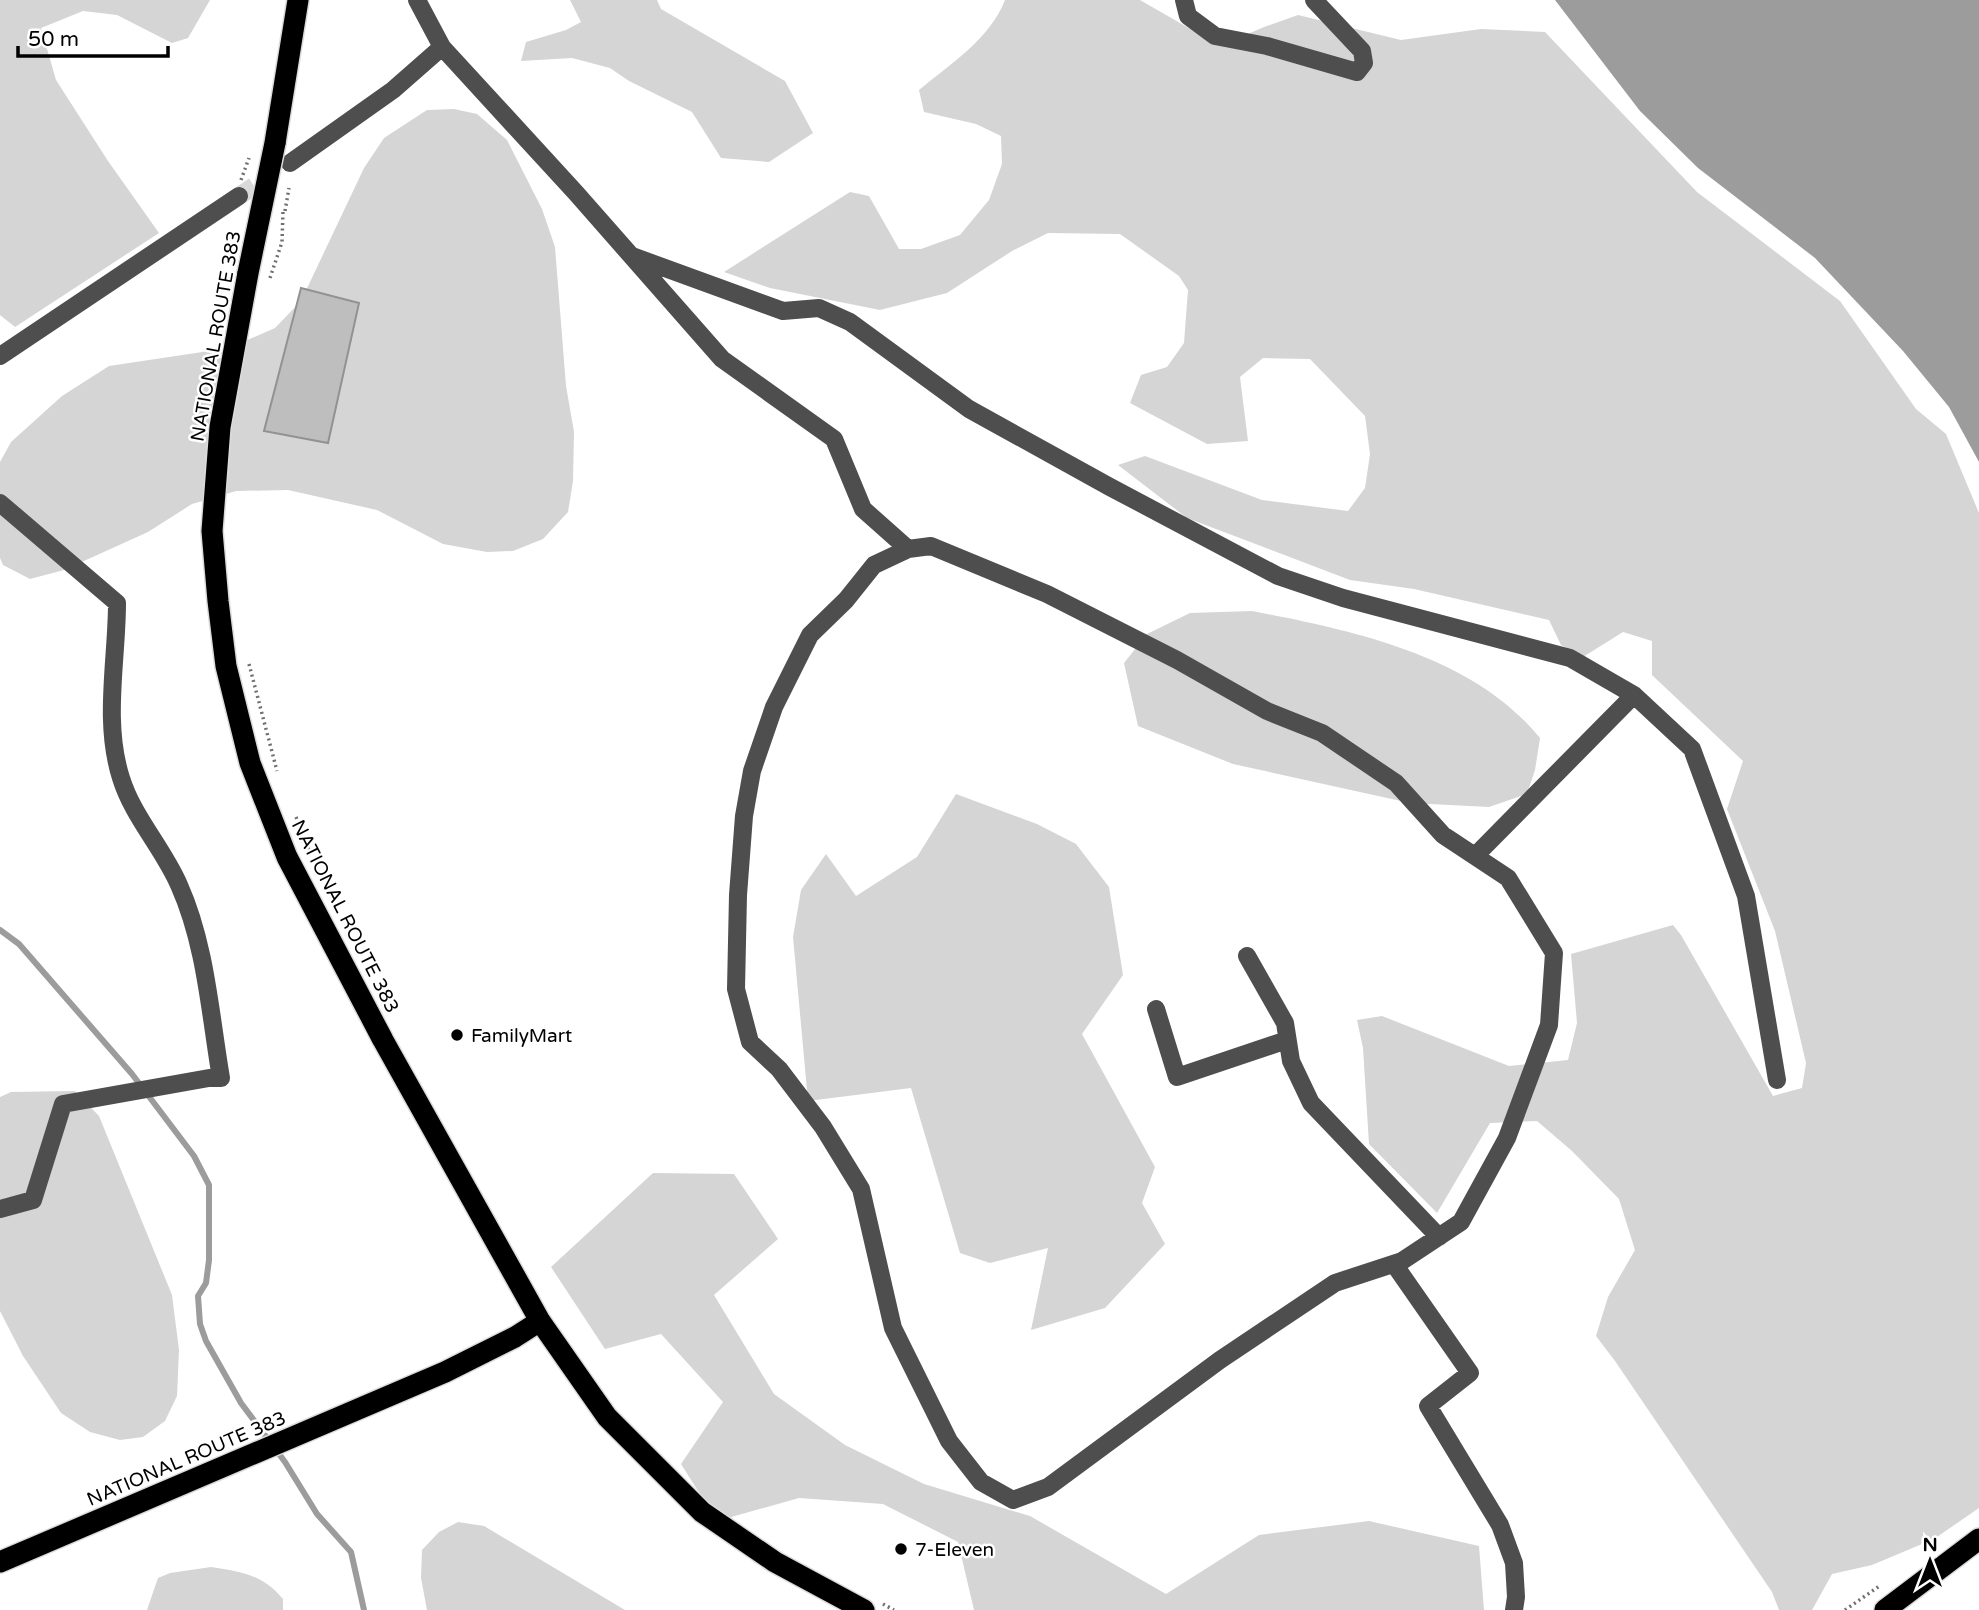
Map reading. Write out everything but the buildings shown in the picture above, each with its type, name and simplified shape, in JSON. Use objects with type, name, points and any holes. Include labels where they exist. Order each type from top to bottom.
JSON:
[{"type":"highway","name":"NATIONAL ROUTE 383","points":[[298,0],[275,144],[220,427],[212,531],[226,666],[250,763],[287,857],[383,1040],[540,1321],[607,1417],[702,1512],[775,1562],[873,1607]]},
{"type":"highway","name":"NATIONAL ROUTE 383","points":[[0,1562],[446,1372],[515,1338],[540,1321]]},
{"type":"highway","points":[[1885,1610],[1979,1539]]},
{"type":"street","points":[[417,0],[442,47],[722,359],[835,439],[863,509],[908,549]]},
{"type":"street","points":[[1184,0],[1188,16],[1214,36],[1267,46],[1357,72],[1364,63],[1362,51],[1314,0]]},
{"type":"street","points":[[290,163],[393,90],[442,47]]},
{"type":"street","points":[[0,356],[239,196]]},
{"type":"street","points":[[632,256],[783,312],[818,308],[850,323],[969,409],[1278,576],[1343,598],[1570,659],[1634,695],[1692,749],[1746,896],[1777,1080]]},
{"type":"street","points":[[0,503],[117,603],[111,733],[121,778],[179,885],[198,942],[221,1078],[63,1104],[33,1199],[0,1209]]},
{"type":"street","points":[[931,546],[1047,594],[1177,660],[1267,710],[1322,733],[1396,783],[1443,835],[1508,878],[1554,953],[1549,1025],[1507,1138],[1461,1222],[1394,1264],[1335,1283],[1220,1360],[1048,1487],[1013,1500],[981,1482],[949,1441],[893,1328],[860,1189],[816,1117],[779,1069],[750,1042],[736,989],[738,895],[744,816],[751,771],[774,706],[810,635],[846,600],[874,565],[908,549],[931,546]]},
{"type":"street","points":[[1475,856],[1634,695]]},
{"type":"street","points":[[1247,956],[1285,1024],[1291,1061],[1311,1103],[1439,1237]]},
{"type":"street","points":[[1156,1009],[1177,1077],[1287,1040]]},
{"type":"street","points":[[1394,1264],[1470,1373],[1427,1406],[1500,1525],[1514,1563],[1514,1610]]},
{"type":"path","points":[[265,289],[282,242],[284,188]]},
{"type":"path","points":[[247,658],[278,776]]},
{"type":"path","points":[[294,813],[314,862]]},
{"type":"path","points":[[873,1607],[894,1610]]},
{"type":"shaded area","points":[[0,0],[210,0],[188,38],[172,43],[117,15],[83,11],[41,28],[56,80],[159,233],[15,327],[0,315]]},
{"type":"shaded area","points":[[570,0],[657,0],[661,9],[785,81],[813,133],[769,162],[721,158],[692,112],[629,81],[610,68],[572,58],[521,61],[526,42],[566,30],[581,22]]},
{"type":"shaded area","points":[[1005,0],[1140,0],[1220,46],[1298,15],[1401,40],[1481,29],[1545,32],[1697,192],[1840,301],[1916,409],[1946,434],[1979,513],[1979,1508],[1934,1539],[1872,1565],[1832,1574],[1812,1610],[1779,1610],[1772,1592],[1596,1336],[1608,1297],[1635,1250],[1619,1199],[1572,1151],[1537,1121],[1490,1123],[1437,1213],[1369,1144],[1363,1048],[1357,1020],[1382,1016],[1509,1066],[1568,1060],[1577,1023],[1571,954],[1673,925],[1773,1096],[1802,1088],[1806,1063],[1775,931],[1727,809],[1743,761],[1652,675],[1652,641],[1623,632],[1583,657],[1561,645],[1549,620],[1414,589],[1350,580],[1187,518],[1118,465],[1145,456],[1262,500],[1348,511],[1365,488],[1370,454],[1365,416],[1310,359],[1263,358],[1240,377],[1248,441],[1207,444],[1130,403],[1141,375],[1167,367],[1184,343],[1188,290],[1179,276],[1120,234],[1048,233],[1012,251],[947,293],[880,310],[770,288],[724,272],[850,192],[869,196],[899,249],[921,249],[960,235],[989,200],[1002,164],[1001,136],[976,124],[924,112],[919,90],[979,39],[990,27]]},
{"type":"shaded area","points":[[1555,0],[1979,0],[1979,462],[1949,407],[1903,351],[1815,258],[1698,168],[1640,111]]},
{"type":"shaded area","points":[[454,109],[477,114],[507,140],[542,209],[555,247],[566,386],[574,432],[573,481],[568,512],[543,539],[513,551],[487,552],[443,544],[377,510],[288,490],[236,491],[192,504],[148,532],[64,570],[30,579],[3,565],[0,558],[0,462],[11,442],[62,396],[109,366],[229,348],[275,328],[301,301],[364,168],[384,138],[427,110]]},
{"type":"shaded area","points":[[1252,611],[1329,627],[1408,650],[1446,666],[1481,686],[1512,709],[1540,738],[1535,770],[1527,794],[1489,807],[1410,803],[1233,764],[1138,726],[1124,663],[1147,634],[1190,613]]},
{"type":"shaded area","points":[[956,794],[1037,824],[1076,844],[1109,887],[1123,975],[1082,1034],[1155,1167],[1142,1203],[1165,1244],[1105,1308],[1031,1330],[1048,1248],[990,1263],[960,1253],[911,1088],[808,1101],[793,937],[801,890],[826,854],[856,896],[917,857]]},
{"type":"shaded area","points":[[75,1091],[99,1116],[172,1295],[179,1350],[177,1396],[165,1421],[143,1437],[120,1440],[90,1432],[61,1413],[23,1356],[0,1311],[0,1097],[11,1092]]},
{"type":"shaded area","points":[[653,1173],[734,1174],[778,1239],[714,1295],[774,1394],[845,1445],[924,1484],[1030,1516],[1166,1594],[1259,1535],[1369,1521],[1479,1546],[1484,1610],[974,1610],[958,1542],[883,1504],[799,1498],[717,1521],[681,1464],[723,1402],[661,1334],[605,1349],[551,1267]]},
{"type":"shaded area","points":[[458,1522],[484,1526],[625,1610],[427,1610],[421,1578],[422,1550],[439,1532]]},
{"type":"shaded area","points":[[211,1567],[259,1579],[283,1599],[283,1610],[147,1610],[158,1578],[170,1573]]},
{"type":"waterway","points":[[0,930],[19,944],[132,1074],[194,1156],[209,1185],[209,1260],[206,1283],[198,1296],[200,1324],[206,1341],[241,1403],[285,1462],[317,1514],[351,1552],[364,1610]]},
{"type":"tunnel","points":[[239,196],[274,173]]},
{"type":"place","name":"FamilyMart","points":[[457,1035]]},
{"type":"place","name":"7-Eleven","points":[[901,1549]]}]
